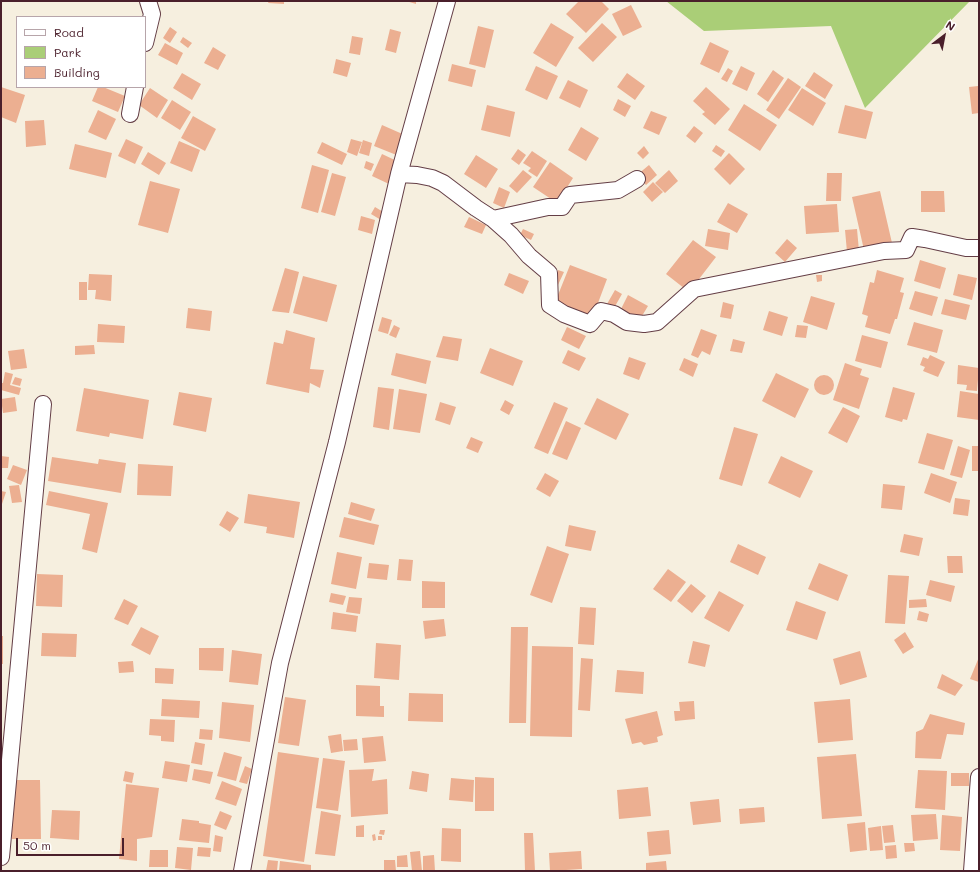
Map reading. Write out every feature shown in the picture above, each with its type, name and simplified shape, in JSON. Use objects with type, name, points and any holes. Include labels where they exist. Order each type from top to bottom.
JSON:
[{"type":"street","points":[[146,39],[152,14],[148,1]]},
{"type":"street","points":[[242,871],[280,663],[340,428],[399,174],[447,1]]},
{"type":"street","points":[[130,114],[135,88]]},
{"type":"street","points":[[399,174],[432,178],[443,183],[493,219],[511,235],[529,256],[549,273],[550,305],[564,314],[590,324],[601,311],[614,314],[627,322],[644,324],[657,322],[694,288],[884,251],[906,250],[912,237],[925,238],[966,248],[979,248]]},
{"type":"street","points":[[493,219],[548,207],[562,207],[570,195],[618,190],[637,179]]},
{"type":"street","points":[[1,857],[44,404]]},
{"type":"street","points":[[972,871],[979,777]]},
{"type":"green space","points":[[666,1],[970,1],[865,108],[831,26],[704,31]]},
{"type":"building","points":[[269,1],[284,1],[284,4],[268,3]]},
{"type":"building","points":[[406,1],[416,1],[416,4]]},
{"type":"building","points":[[579,1],[601,1],[609,9],[586,33],[566,14]]},
{"type":"building","points":[[631,5],[642,27],[623,36],[612,14]]},
{"type":"building","points":[[551,23],[574,37],[556,67],[533,53]]},
{"type":"building","points":[[602,23],[617,37],[593,62],[578,48]]},
{"type":"building","points":[[478,26],[494,30],[485,68],[469,64]]},
{"type":"building","points":[[170,27],[177,32],[170,43],[163,38]]},
{"type":"building","points":[[390,29],[401,32],[396,53],[385,50]]},
{"type":"building","points":[[352,36],[363,38],[360,55],[349,53]]},
{"type":"building","points":[[183,37],[192,43],[188,48],[180,42]]},
{"type":"building","points":[[710,42],[729,51],[719,73],[700,64]]},
{"type":"building","points":[[165,43],[183,53],[177,65],[158,55]]},
{"type":"building","points":[[213,47],[226,55],[218,70],[204,63]]},
{"type":"building","points":[[336,59],[351,63],[347,77],[333,73]]},
{"type":"building","points":[[452,64],[476,70],[472,87],[448,81]]},
{"type":"building","points":[[536,66],[558,76],[547,100],[525,90]]},
{"type":"building","points":[[741,66],[755,73],[747,91],[732,84]]},
{"type":"building","points":[[728,68],[733,71],[727,82],[721,79]]},
{"type":"building","points":[[773,70],[784,78],[768,102],[757,94]]},
{"type":"building","points":[[814,72],[833,85],[825,99],[805,86]]},
{"type":"building","points":[[182,73],[201,84],[192,100],[173,88]]},
{"type":"building","points":[[627,73],[645,86],[635,100],[617,87]]},
{"type":"building","points":[[788,78],[801,87],[779,119],[766,110]]},
{"type":"building","points":[[568,80],[588,90],[580,108],[559,98]]},
{"type":"building","points":[[978,86],[979,113],[972,114],[969,87]]},
{"type":"building","points":[[1,87],[25,95],[16,123],[1,117]]},
{"type":"building","points":[[706,87],[730,109],[715,125],[702,114],[705,112],[693,101]]},
{"type":"building","points":[[98,88],[105,88],[125,96],[118,112],[92,101]]},
{"type":"building","points":[[150,88],[168,100],[157,118],[139,105]]},
{"type":"building","points":[[802,88],[826,103],[813,126],[788,110]]},
{"type":"building","points":[[618,99],[631,106],[625,117],[613,110]]},
{"type":"building","points":[[172,100],[191,112],[180,130],[161,118]]},
{"type":"building","points":[[744,104],[777,125],[760,151],[728,130]]},
{"type":"building","points":[[487,105],[515,112],[510,137],[481,130]]},
{"type":"building","points":[[845,105],[873,112],[866,139],[838,133]]},
{"type":"building","points":[[98,110],[116,119],[106,140],[88,132]]},
{"type":"building","points":[[651,111],[667,117],[659,135],[643,128]]},
{"type":"building","points":[[193,116],[216,129],[205,151],[181,138]]},
{"type":"building","points":[[44,120],[46,145],[26,147],[25,121]]},
{"type":"building","points":[[382,125],[407,136],[399,156],[374,146]]},
{"type":"building","points":[[694,126],[703,133],[695,143],[686,136]]},
{"type":"building","points":[[581,127],[599,138],[586,161],[568,150]]},
{"type":"building","points":[[126,139],[143,147],[135,164],[118,156]]},
{"type":"building","points":[[351,139],[362,142],[357,156],[347,152]]},
{"type":"building","points":[[363,140],[372,143],[369,156],[359,153]]},
{"type":"building","points":[[179,141],[200,150],[192,172],[170,163]]},
{"type":"building","points":[[322,142],[347,154],[342,165],[317,153]]},
{"type":"building","points":[[75,144],[112,153],[106,178],[69,169]]},
{"type":"building","points":[[716,145],[725,151],[721,157],[712,151]]},
{"type":"building","points":[[644,146],[649,153],[643,159],[637,153]]},
{"type":"building","points":[[518,149],[526,155],[519,165],[511,159]]},
{"type":"building","points":[[532,151],[547,161],[537,177],[528,171],[531,168],[523,163]]},
{"type":"building","points":[[148,152],[166,163],[159,175],[141,164]]},
{"type":"building","points":[[729,153],[745,169],[730,185],[714,169]]},
{"type":"building","points":[[382,154],[399,162],[389,184],[372,176]]},
{"type":"building","points":[[476,155],[498,169],[486,188],[464,174]]},
{"type":"building","points":[[366,161],[374,164],[371,171],[364,168]]},
{"type":"building","points":[[550,162],[573,178],[557,203],[533,187]]},
{"type":"building","points":[[312,165],[329,170],[318,213],[301,208]]},
{"type":"building","points":[[649,165],[657,175],[646,185],[637,175]]},
{"type":"building","points":[[523,170],[532,177],[517,193],[509,186]]},
{"type":"building","points":[[669,170],[678,181],[665,193],[655,183]]},
{"type":"building","points":[[332,173],[346,177],[335,216],[321,212]]},
{"type":"building","points":[[827,173],[842,173],[841,201],[826,201]]},
{"type":"building","points":[[150,181],[180,189],[168,233],[138,225]]},
{"type":"building","points":[[653,182],[663,192],[652,202],[643,192]]},
{"type":"building","points":[[499,187],[510,192],[504,208],[493,203]]},
{"type":"building","points":[[880,191],[892,243],[864,250],[852,197]]},
{"type":"building","points":[[921,191],[944,191],[945,212],[921,212]]},
{"type":"building","points":[[728,203],[748,214],[737,233],[717,222]]},
{"type":"building","points":[[837,204],[839,232],[806,234],[804,206]]},
{"type":"building","points":[[375,207],[385,213],[381,220],[371,214]]},
{"type":"building","points":[[361,216],[375,220],[372,234],[358,230]]},
{"type":"building","points":[[469,217],[486,225],[482,234],[464,227]]},
{"type":"building","points":[[523,229],[534,234],[531,240],[520,235]]},
{"type":"building","points":[[708,229],[730,233],[728,250],[705,246]]},
{"type":"building","points":[[857,229],[859,251],[847,252],[845,230]]},
{"type":"building","points":[[787,239],[797,248],[785,262],[775,253]]},
{"type":"building","points":[[693,240],[716,257],[689,292],[666,274]]},
{"type":"building","points":[[920,260],[946,268],[940,289],[914,281]]},
{"type":"building","points":[[570,265],[607,279],[592,319],[554,305]]},
{"type":"building","points":[[285,268],[299,272],[289,313],[272,311]]},
{"type":"building","points":[[558,270],[564,272],[558,285],[553,282]]},
{"type":"building","points":[[877,270],[904,278],[900,292],[904,293],[897,319],[895,319],[890,334],[865,327],[868,316],[862,314],[870,282],[874,283]]},
{"type":"building","points":[[509,273],[529,281],[523,294],[504,285]]},
{"type":"building","points":[[89,274],[112,275],[111,301],[95,299],[96,290],[88,290]]},
{"type":"building","points":[[958,274],[977,278],[972,300],[953,295]]},
{"type":"building","points":[[816,275],[822,275],[822,281],[817,282]]},
{"type":"building","points":[[303,276],[337,285],[327,322],[293,313]]},
{"type":"building","points":[[79,282],[87,282],[87,300],[79,300]]},
{"type":"building","points":[[615,290],[622,294],[614,308],[607,304]]},
{"type":"building","points":[[915,291],[938,297],[932,316],[909,309]]},
{"type":"building","points":[[628,295],[648,306],[639,321],[620,311]]},
{"type":"building","points":[[811,296],[835,303],[827,330],[803,322]]},
{"type":"building","points":[[945,299],[970,305],[966,320],[941,314]]},
{"type":"building","points":[[723,302],[734,305],[731,319],[720,317]]},
{"type":"building","points":[[188,308],[212,311],[210,331],[186,328]]},
{"type":"building","points":[[769,311],[788,317],[782,336],[763,330]]},
{"type":"building","points":[[382,317],[392,320],[388,334],[378,331]]},
{"type":"building","points":[[914,322],[943,330],[937,353],[907,345]]},
{"type":"building","points":[[98,324],[125,326],[124,343],[97,342]]},
{"type":"building","points":[[394,325],[400,328],[396,338],[389,335]]},
{"type":"building","points":[[797,325],[808,326],[806,338],[795,337]]},
{"type":"building","points":[[567,327],[586,336],[579,349],[561,340]]},
{"type":"building","points":[[701,329],[717,335],[710,355],[702,351],[698,358],[691,355]]},
{"type":"building","points":[[286,330],[315,338],[310,369],[324,370],[320,388],[310,383],[309,393],[266,384],[274,342],[283,344]]},
{"type":"building","points":[[862,335],[888,342],[881,368],[855,361]]},
{"type":"building","points":[[443,336],[462,339],[458,361],[436,357]]},
{"type":"building","points":[[733,339],[745,342],[742,353],[730,351]]},
{"type":"building","points":[[94,345],[95,354],[75,355],[75,346]]},
{"type":"building","points":[[490,348],[523,361],[513,386],[480,373]]},
{"type":"building","points":[[24,349],[27,368],[11,370],[8,351]]},
{"type":"building","points":[[568,350],[586,358],[579,371],[562,363]]},
{"type":"building","points":[[396,353],[431,361],[426,384],[391,375]]},
{"type":"building","points":[[930,355],[945,362],[938,377],[923,371],[925,367],[920,365],[923,357],[928,359]]},
{"type":"building","points":[[629,357],[646,363],[639,380],[623,374]]},
{"type":"building","points":[[684,358],[698,364],[693,377],[679,370]]},
{"type":"building","points":[[845,363],[862,369],[860,375],[869,378],[859,409],[833,400]]},
{"type":"building","points":[[958,365],[979,368],[977,391],[966,390],[967,385],[957,384]]},
{"type":"building","points":[[5,372],[13,374],[10,385],[21,388],[19,395],[1,390],[1,383],[3,383]]},
{"type":"building","points":[[776,373],[809,389],[795,418],[762,401]]},
{"type":"building","points":[[824,375],[831,378],[834,385],[831,392],[824,395],[817,392],[814,385],[817,378]]},
{"type":"building","points":[[15,377],[22,379],[20,386],[12,384]]},
{"type":"building","points":[[378,387],[394,389],[389,430],[373,427]]},
{"type":"building","points":[[893,387],[915,393],[907,420],[903,419],[902,422],[885,417]]},
{"type":"building","points":[[84,388],[149,400],[143,439],[110,433],[109,437],[76,431]]},
{"type":"building","points":[[399,389],[427,394],[420,433],[393,429]]},
{"type":"building","points":[[960,391],[979,394],[979,420],[957,417]]},
{"type":"building","points":[[179,392],[212,398],[206,432],[173,425]]},
{"type":"building","points":[[15,397],[17,411],[3,413],[1,399]]},
{"type":"building","points":[[597,398],[629,414],[616,440],[584,424]]},
{"type":"building","points":[[505,400],[514,405],[509,415],[500,410]]},
{"type":"building","points":[[440,402],[456,407],[450,425],[435,420]]},
{"type":"building","points":[[554,402],[568,408],[548,454],[534,448]]},
{"type":"building","points":[[843,407],[860,416],[847,443],[828,433]]},
{"type":"building","points":[[566,421],[581,428],[567,460],[552,454]]},
{"type":"building","points":[[734,427],[758,434],[742,486],[719,479]]},
{"type":"building","points":[[927,433],[953,440],[944,470],[918,463]]},
{"type":"building","points":[[471,437],[483,442],[478,453],[466,448]]},
{"type":"building","points":[[958,446],[970,450],[962,478],[950,475]]},
{"type":"building","points":[[972,446],[979,446],[979,471],[972,471]]},
{"type":"building","points":[[1,456],[9,457],[8,468],[1,468]]},
{"type":"building","points":[[781,456],[813,471],[800,498],[768,483]]},
{"type":"building","points":[[52,457],[98,464],[99,459],[126,463],[121,493],[48,481]]},
{"type":"building","points":[[138,464],[173,466],[171,496],[137,495]]},
{"type":"building","points":[[13,465],[27,470],[21,485],[7,479]]},
{"type":"building","points":[[545,473],[559,481],[550,497],[536,489]]},
{"type":"building","points":[[931,473],[957,482],[950,503],[924,493]]},
{"type":"building","points":[[883,484],[905,486],[902,510],[881,508]]},
{"type":"building","points":[[19,485],[22,502],[12,503],[9,486]]},
{"type":"building","points":[[1,491],[6,492],[1,507]]},
{"type":"building","points":[[49,491],[108,503],[97,553],[82,549],[90,514],[46,505]]},
{"type":"building","points":[[248,494],[300,502],[294,538],[266,533],[267,527],[244,523]]},
{"type":"building","points":[[955,498],[970,500],[968,516],[953,514]]},
{"type":"building","points":[[351,502],[375,509],[371,521],[348,514]]},
{"type":"building","points":[[227,511],[239,518],[230,532],[219,525]]},
{"type":"building","points":[[344,517],[379,525],[374,545],[339,537]]},
{"type":"building","points":[[569,525],[596,531],[591,551],[565,546]]},
{"type":"building","points":[[904,534],[923,538],[919,556],[900,552]]},
{"type":"building","points":[[738,544],[766,557],[758,575],[730,562]]},
{"type":"building","points":[[547,546],[569,554],[552,603],[530,595]]},
{"type":"building","points":[[337,552],[362,557],[356,589],[331,584]]},
{"type":"building","points":[[947,556],[962,556],[963,573],[948,573]]},
{"type":"building","points":[[399,559],[413,560],[411,581],[397,580]]},
{"type":"building","points":[[369,563],[389,565],[387,580],[367,578]]},
{"type":"building","points":[[819,563],[848,575],[838,601],[808,589]]},
{"type":"building","points":[[668,569],[686,582],[671,602],[653,589]]},
{"type":"building","points":[[37,574],[63,575],[62,607],[36,606]]},
{"type":"building","points":[[888,575],[909,576],[905,624],[885,623]]},
{"type":"building","points":[[930,580],[955,586],[951,602],[926,595]]},
{"type":"building","points":[[422,581],[445,582],[445,608],[422,608]]},
{"type":"building","points":[[691,584],[706,596],[692,613],[677,601]]},
{"type":"building","points":[[719,591],[744,605],[729,632],[704,618]]},
{"type":"building","points":[[331,593],[346,596],[343,605],[329,602]]},
{"type":"building","points":[[349,597],[362,598],[360,614],[346,612]]},
{"type":"building","points":[[124,599],[138,606],[128,625],[114,619]]},
{"type":"building","points":[[926,599],[927,607],[909,608],[909,600]]},
{"type":"building","points":[[796,601],[826,612],[817,640],[786,630]]},
{"type":"building","points":[[580,607],[596,608],[594,645],[578,644]]},
{"type":"building","points":[[919,611],[929,614],[927,622],[917,620]]},
{"type":"building","points":[[333,612],[358,616],[356,632],[331,629]]},
{"type":"building","points":[[444,619],[446,636],[425,639],[423,621]]},
{"type":"building","points":[[141,627],[159,636],[150,655],[131,645]]},
{"type":"building","points":[[511,627],[528,627],[526,723],[509,723]]},
{"type":"building","points":[[905,632],[914,647],[903,654],[894,640]]},
{"type":"building","points":[[42,633],[77,634],[76,657],[41,656]]},
{"type":"building","points":[[1,636],[3,636],[3,664],[1,664]]},
{"type":"building","points":[[693,641],[710,645],[705,667],[688,663]]},
{"type":"building","points":[[376,643],[401,645],[399,680],[374,678]]},
{"type":"building","points":[[532,646],[573,647],[572,737],[530,736]]},
{"type":"building","points":[[199,648],[224,648],[223,671],[199,670]]},
{"type":"building","points":[[232,650],[262,654],[258,685],[229,682]]},
{"type":"building","points":[[860,651],[867,677],[840,685],[833,659]]},
{"type":"building","points":[[979,657],[979,682],[970,679]]},
{"type":"building","points":[[581,658],[593,659],[590,711],[578,710]]},
{"type":"building","points":[[133,661],[134,672],[119,673],[118,662]]},
{"type":"building","points":[[155,668],[174,669],[173,684],[155,683]]},
{"type":"building","points":[[617,670],[644,672],[643,694],[615,692]]},
{"type":"building","points":[[942,674],[963,685],[955,696],[937,688]]},
{"type":"building","points":[[356,685],[380,686],[380,706],[384,706],[384,717],[356,716]]},
{"type":"building","points":[[409,693],[443,694],[443,722],[408,721]]},
{"type":"building","points":[[285,697],[306,700],[299,746],[278,743]]},
{"type":"building","points":[[162,699],[200,701],[199,718],[161,716]]},
{"type":"building","points":[[850,699],[853,740],[818,743],[814,702]]},
{"type":"building","points":[[694,701],[695,719],[675,721],[674,711],[680,711],[679,702]]},
{"type":"building","points":[[222,702],[254,705],[250,742],[219,738]]},
{"type":"building","points":[[657,711],[663,735],[657,737],[658,742],[644,745],[641,742],[632,744],[625,719]]},
{"type":"building","points":[[930,714],[965,723],[963,735],[947,734],[941,759],[915,758],[916,732],[923,729]]},
{"type":"building","points":[[150,719],[175,720],[174,742],[161,741],[161,736],[149,735]]},
{"type":"building","points":[[200,729],[213,730],[212,740],[199,739]]},
{"type":"building","points":[[341,734],[343,751],[331,753],[328,736]]},
{"type":"building","points":[[383,736],[386,761],[364,763],[362,738]]},
{"type":"building","points":[[357,739],[358,750],[344,751],[343,740]]},
{"type":"building","points":[[195,742],[205,744],[202,765],[191,763]]},
{"type":"building","points":[[224,752],[242,757],[236,781],[217,776]]},
{"type":"building","points":[[278,752],[319,758],[304,862],[263,856]]},
{"type":"building","points":[[856,754],[862,816],[822,819],[817,757]]},
{"type":"building","points":[[323,758],[345,761],[338,811],[316,808]]},
{"type":"building","points":[[165,761],[190,765],[187,782],[162,778]]},
{"type":"building","points":[[245,766],[252,769],[247,784],[239,782]]},
{"type":"building","points":[[194,769],[213,772],[210,784],[192,780]]},
{"type":"building","points":[[374,769],[372,781],[387,779],[388,814],[351,817],[349,770]]},
{"type":"building","points":[[918,770],[947,771],[945,810],[915,808]]},
{"type":"building","points":[[125,771],[134,773],[132,783],[123,781]]},
{"type":"building","points":[[412,771],[429,774],[427,792],[409,789]]},
{"type":"building","points":[[951,773],[969,773],[969,786],[951,786]]},
{"type":"building","points":[[475,777],[494,778],[494,811],[475,811]]},
{"type":"building","points":[[451,778],[474,780],[473,802],[449,800]]},
{"type":"building","points":[[11,780],[40,780],[41,839],[12,839]]},
{"type":"building","points":[[222,781],[242,789],[236,806],[215,799]]},
{"type":"building","points":[[126,784],[159,788],[152,837],[137,839],[137,861],[119,859]]},
{"type":"building","points":[[648,787],[651,816],[619,819],[617,790]]},
{"type":"building","points":[[719,799],[721,822],[693,825],[690,802]]},
{"type":"building","points":[[764,807],[765,822],[740,824],[739,809]]},
{"type":"building","points":[[52,810],[80,811],[79,840],[50,838]]},
{"type":"building","points":[[220,811],[232,816],[226,830],[214,825]]},
{"type":"building","points":[[321,811],[341,815],[335,856],[315,854]]},
{"type":"building","points":[[936,814],[938,839],[913,841],[911,815]]},
{"type":"building","points":[[942,815],[962,817],[960,851],[940,850]]},
{"type":"building","points":[[182,819],[199,821],[199,823],[211,825],[209,843],[179,840]]},
{"type":"building","points":[[865,822],[867,850],[850,852],[847,824]]},
{"type":"building","points":[[364,825],[364,837],[356,837],[356,826]]},
{"type":"building","points":[[893,825],[895,842],[884,843],[882,826]]},
{"type":"building","points":[[881,826],[883,850],[870,851],[868,828]]},
{"type":"building","points":[[442,828],[461,829],[461,862],[441,861]]},
{"type":"building","points":[[380,830],[385,830],[384,835],[379,834]]},
{"type":"building","points":[[669,830],[671,854],[649,856],[647,832]]},
{"type":"building","points":[[524,833],[533,833],[535,871],[525,871]]},
{"type":"building","points":[[375,834],[376,840],[373,841],[372,835]]},
{"type":"building","points":[[215,835],[223,837],[221,852],[213,851]]},
{"type":"building","points":[[378,836],[382,836],[382,840],[378,840]]},
{"type":"building","points":[[904,843],[914,843],[915,851],[905,852]]},
{"type":"building","points":[[896,845],[897,858],[886,859],[885,846]]},
{"type":"building","points":[[177,847],[193,848],[191,870],[175,868]]},
{"type":"building","points":[[198,847],[211,848],[210,857],[197,856]]},
{"type":"building","points":[[150,850],[168,850],[168,867],[149,867]]},
{"type":"building","points":[[420,851],[422,871],[412,871],[410,852]]},
{"type":"building","points":[[581,851],[582,869],[550,871],[549,853]]},
{"type":"building","points":[[407,855],[408,867],[397,867],[397,856]]},
{"type":"building","points":[[434,855],[435,871],[423,871],[423,856]]},
{"type":"building","points":[[268,860],[278,861],[277,871],[266,871]]},
{"type":"building","points":[[384,860],[395,860],[396,871],[384,871]]},
{"type":"building","points":[[280,861],[311,865],[311,871],[279,871]]},
{"type":"building","points":[[666,861],[667,871],[646,871],[646,863]]}]
